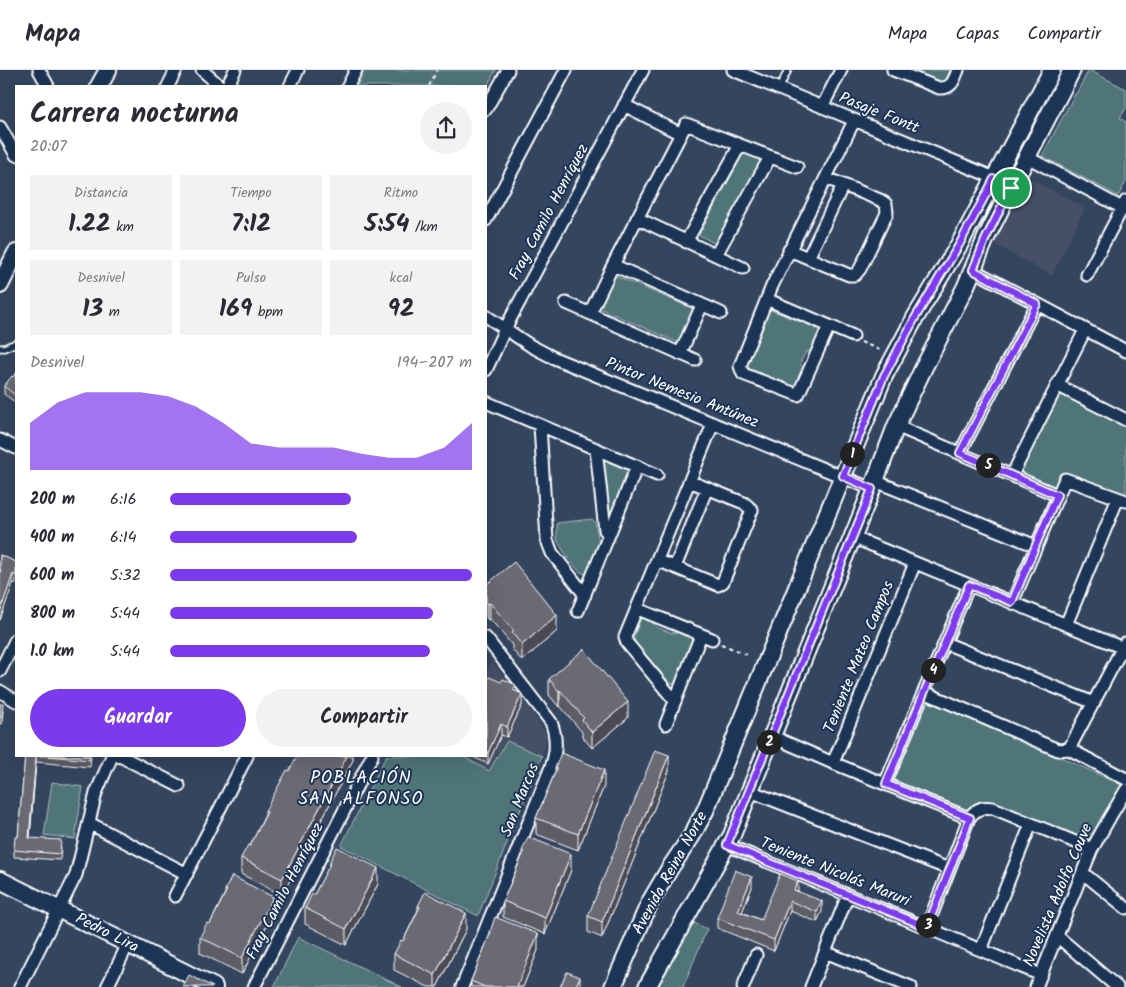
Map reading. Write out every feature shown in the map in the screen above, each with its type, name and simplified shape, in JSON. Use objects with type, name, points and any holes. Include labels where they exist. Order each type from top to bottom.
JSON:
[{"type":"street","points":[[39,70],[47,85]]},
{"type":"street","points":[[100,85],[108,70]]},
{"type":"street","points":[[168,85],[176,70]]},
{"type":"street","points":[[202,70],[219,85]]},
{"type":"street","points":[[228,85],[235,70]]},
{"type":"street","points":[[290,85],[298,70]]},
{"type":"street","points":[[348,85],[356,70]]},
{"type":"street","points":[[487,107],[508,70]]},
{"type":"street","points":[[487,218],[566,70]]},
{"type":"street","name":"Fray Camilo Henríquez","points":[[487,368],[505,329],[643,70]]},
{"type":"street","name":"Pasaje Fontt","points":[[733,70],[994,179],[1011,188]]},
{"type":"street","points":[[822,107],[841,70]]},
{"type":"street","points":[[893,70],[939,88],[945,88],[951,85],[958,70]]},
{"type":"street","name":"Avenida Reina Norte","points":[[613,987],[650,902],[690,837],[715,787],[884,376],[934,285],[959,245],[1052,70]]},
{"type":"street","points":[[647,987],[727,845],[874,485],[896,426],[952,314],[986,238],[1072,70]]},
{"type":"street","points":[[624,105],[681,134]]},
{"type":"street","points":[[829,326],[798,395],[743,374],[740,366],[767,298],[854,121]]},
{"type":"street","points":[[590,313],[612,265],[686,124],[797,167]]},
{"type":"street","points":[[0,127],[15,153]]},
{"type":"street","points":[[686,242],[740,145]]},
{"type":"street","points":[[716,255],[770,157]]},
{"type":"street","points":[[1027,157],[1125,206],[1087,275]]},
{"type":"street","points":[[789,250],[849,275],[855,275],[860,269],[887,212],[886,204],[826,178]]},
{"type":"street","points":[[808,258],[843,185]]},
{"type":"street","points":[[637,218],[744,268]]},
{"type":"street","points":[[0,285],[15,254]]},
{"type":"street","points":[[612,265],[721,313]]},
{"type":"street","points":[[973,270],[1126,351]]},
{"type":"street","points":[[767,298],[853,336]]},
{"type":"street","points":[[566,303],[695,360]]},
{"type":"street","points":[[960,453],[1037,304]]},
{"type":"street","points":[[680,354],[702,305]]},
{"type":"street","name":"Pintor Nemesio Antúnez","points":[[487,317],[531,346],[554,358],[843,476],[874,485],[1036,546]]},
{"type":"street","points":[[1012,475],[1085,330]]},
{"type":"street","points":[[1057,384],[1126,420]]},
{"type":"street","points":[[487,402],[657,475]]},
{"type":"street","points":[[675,701],[628,644],[625,637],[713,424]]},
{"type":"street","points":[[540,425],[547,540],[552,553],[585,595]]},
{"type":"street","points":[[896,426],[1057,495]]},
{"type":"street","points":[[0,440],[15,448]]},
{"type":"street","points":[[596,449],[605,530],[609,535]]},
{"type":"street","points":[[578,611],[637,466]]},
{"type":"street","points":[[1012,602],[1065,479],[1122,499],[1066,625]]},
{"type":"street","points":[[657,560],[718,585],[723,582],[752,510],[744,503],[690,481]]},
{"type":"street","points":[[674,567],[707,488]]},
{"type":"street","points":[[852,537],[1066,625],[1124,645],[1069,750]]},
{"type":"street","name":"Teniente Mateo Campos","points":[[833,763],[915,563]]},
{"type":"street","points":[[886,784],[969,585]]},
{"type":"street","points":[[638,607],[640,610],[707,637],[675,701],[666,724]]},
{"type":"street","name":"San Marcos","points":[[462,987],[556,752],[551,722],[487,639]]},
{"type":"street","points":[[0,671],[15,641]]},
{"type":"street","points":[[945,643],[1094,703]]},
{"type":"street","points":[[0,691],[15,700]]},
{"type":"street","points":[[924,692],[1058,750],[1069,750],[1126,779]]},
{"type":"street","points":[[771,736],[970,818]]},
{"type":"street","points":[[20,987],[76,875],[96,793],[112,757]]},
{"type":"street","points":[[122,757],[179,786]]},
{"type":"street","points":[[175,896],[246,757]]},
{"type":"street","name":"Fray Camilo Henríquez","points":[[254,987],[371,757]]},
{"type":"street","name":"Novelista Adolfo Couve","points":[[1036,987],[1092,849],[1126,790]]},
{"type":"street","points":[[750,791],[949,870]]},
{"type":"street","points":[[927,927],[970,818],[975,811],[988,807],[1092,849]]},
{"type":"street","points":[[89,823],[187,874]]},
{"type":"street","points":[[981,950],[1031,824]]},
{"type":"street","name":"Teniente Nicolás Maruri","points":[[727,845],[1042,975]]},
{"type":"street","points":[[1083,873],[1126,908]]},
{"type":"street","name":"Pedro Lira","points":[[2,884],[59,909],[214,987]]},
{"type":"street","points":[[811,987],[848,895]]},
{"type":"street","points":[[1057,936],[1116,987]]},
{"type":"street","points":[[107,987],[128,944]]},
{"type":"street","points":[[824,952],[911,987]]},
{"type":"street","points":[[743,987],[756,955]]},
{"type":"lane","points":[[779,88],[788,70]]},
{"type":"lane","points":[[0,348],[15,343]]},
{"type":"path","points":[[430,85],[437,70]]},
{"type":"path","points":[[707,637],[748,656]]},
{"type":"shaded area","points":[[1028,177],[1085,208],[1052,276],[994,244]]},
{"type":"shaded area","points":[[491,661],[527,705],[547,736],[542,756],[507,741],[489,771],[464,757],[487,757],[487,670]]},
{"type":"green space","points":[[365,70],[496,70],[487,86],[358,85]]},
{"type":"green space","points":[[910,70],[950,70],[944,84]]},
{"type":"green space","points":[[1089,70],[1126,89],[1126,108],[1120,118],[1126,122],[1126,182],[1118,196],[1042,156]]},
{"type":"green space","points":[[744,152],[764,163],[719,246],[699,235]]},
{"type":"green space","points":[[611,274],[694,309],[679,343],[597,307]]},
{"type":"green space","points":[[771,310],[816,328],[820,333],[812,350],[806,352],[800,363],[804,369],[798,383],[793,386],[750,369],[746,364],[767,313]]},
{"type":"green space","points":[[1058,387],[1126,422],[1126,498],[1061,473],[1054,488],[1015,471]]},
{"type":"green space","points":[[604,457],[632,469],[610,521],[606,519],[601,460]]},
{"type":"green space","points":[[592,519],[595,522],[599,542],[589,569],[585,574],[579,571],[569,560],[557,540],[557,523]]},
{"type":"green space","points":[[641,617],[651,620],[656,627],[672,633],[680,632],[693,641],[676,685],[670,683],[635,642],[634,637]]},
{"type":"green space","points":[[926,696],[1122,785],[1092,847],[993,806],[969,815],[888,783]]},
{"type":"green space","points":[[507,741],[542,756],[478,916],[341,846],[386,757],[464,757],[489,771]]},
{"type":"green space","points":[[52,782],[83,787],[75,839],[44,835]]},
{"type":"green space","points":[[692,922],[707,929],[683,987],[655,987]]},
{"type":"green space","points":[[298,937],[402,987],[274,987]]},
{"type":"building","points":[[15,374],[15,395],[4,386]]},
{"type":"building","points":[[0,555],[15,562],[15,575],[13,574],[0,612],[1,570]]},
{"type":"building","points":[[514,562],[557,615],[522,645],[512,633],[514,631],[490,603],[487,602],[487,584]]},
{"type":"building","points":[[584,649],[628,702],[592,732],[582,720],[584,718],[549,679]]},
{"type":"building","points":[[489,677],[501,682],[503,679],[516,685],[513,690],[522,694],[507,727],[501,724],[488,753],[487,752],[487,682]]},
{"type":"building","points":[[0,704],[3,704],[2,717],[0,717]]},
{"type":"building","points":[[655,750],[669,755],[602,922],[588,916]]},
{"type":"building","points":[[561,753],[604,770],[578,834],[536,818],[557,768],[555,768]]},
{"type":"building","points":[[25,757],[36,757],[29,838],[61,840],[60,854],[14,850],[15,837],[18,837]]},
{"type":"building","points":[[58,757],[90,757],[90,760]]},
{"type":"building","points":[[296,757],[346,757],[282,879],[241,858],[248,845],[250,846],[267,812],[265,811],[287,770],[289,771]]},
{"type":"building","points":[[528,837],[571,854],[545,918],[503,901],[524,852],[522,851]]},
{"type":"building","points":[[337,847],[378,868],[346,929],[305,908],[312,894],[314,895]]},
{"type":"building","points":[[735,870],[752,877],[738,911],[761,920],[780,874],[798,881],[794,890],[822,901],[817,912],[790,901],[774,940],[717,918]]},
{"type":"building","points":[[232,876],[273,897],[242,958],[200,937],[207,923],[210,924]]},
{"type":"building","points":[[425,892],[466,913],[435,975],[394,954],[401,940],[403,941],[420,907],[418,906]]},
{"type":"building","points":[[495,917],[538,934],[517,987],[485,987],[471,981],[491,932]]},
{"type":"building","points":[[567,972],[580,977],[575,987],[560,987]]},
{"type":"building","points":[[189,975],[213,987],[183,987]]},
{"type":"district","name":"POBLACIÓN SAN ALFONSO","points":[[361,788]]},
{"type":"route","points":[[994,179],[1011,188],[986,238],[973,270],[1037,304],[960,453],[1057,495],[1012,602],[969,585],[886,784],[970,818],[927,927],[727,845],[872,489],[843,476],[875,396],[910,326],[959,245],[994,179]]}]
